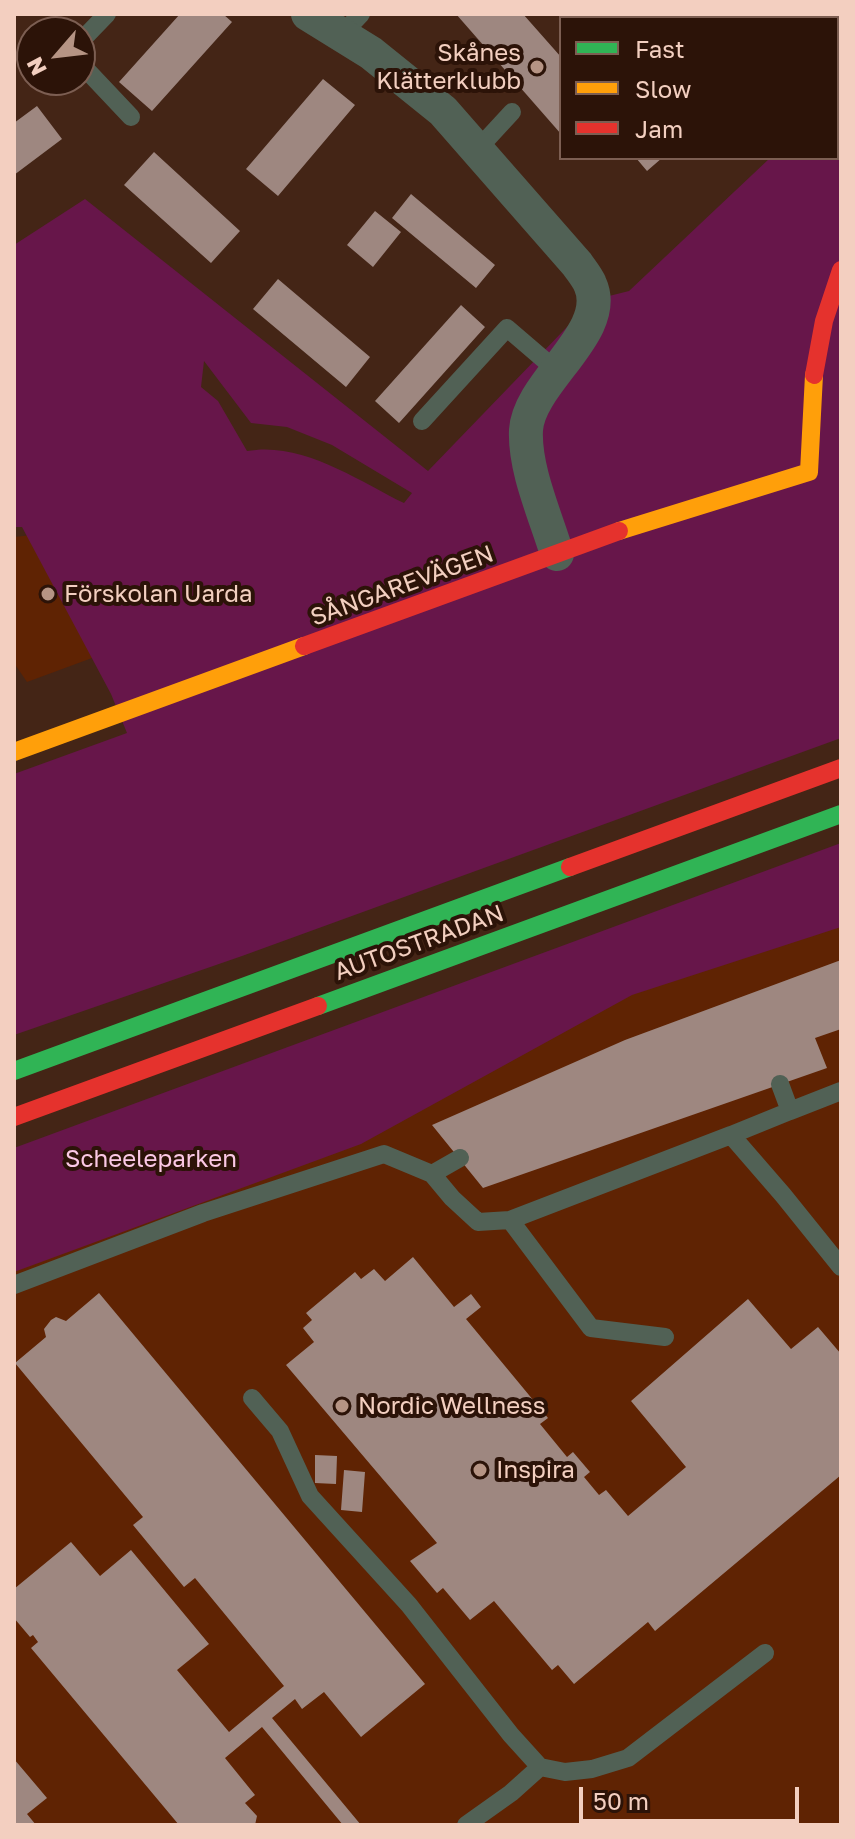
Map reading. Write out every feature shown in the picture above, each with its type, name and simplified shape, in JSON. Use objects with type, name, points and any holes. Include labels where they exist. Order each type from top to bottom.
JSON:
[{"type":"main road","name":"SÅNGAREVÄGEN","points":[[14,752],[625,529],[809,472],[813,365],[828,303],[841,270]]},
{"type":"main road","name":"AUTOSTRADAN","points":[[14,1071],[841,768]]},
{"type":"main road","name":"AUTOSTRADAN","points":[[14,1117],[841,814]]},
{"type":"street","points":[[308,14],[352,24],[371,53],[443,111],[577,264],[591,286],[593,300],[589,323],[532,406],[526,428],[533,478],[557,554]]},
{"type":"lane","points":[[96,80],[131,117]]},
{"type":"lane","points":[[476,151],[512,112]]},
{"type":"lane","points":[[422,421],[507,328],[556,370]]},
{"type":"lane","points":[[780,1084],[790,1111]]},
{"type":"lane","points":[[14,1285],[203,1213],[384,1154],[432,1174],[478,1222],[510,1220],[841,1091]]},
{"type":"lane","points":[[731,1135],[841,1267]]},
{"type":"lane","points":[[432,1174],[460,1158]]},
{"type":"lane","points":[[510,1220],[591,1328],[665,1337]]},
{"type":"lane","points":[[252,1398],[280,1431],[310,1496],[409,1605],[511,1735],[540,1767],[565,1772],[592,1769],[628,1758],[765,1653]]},
{"type":"lane","points":[[466,1825],[511,1793],[540,1767]]},
{"type":"shaded area","name":"Förskolan Uarda","points":[[51,533],[111,651],[27,682],[14,663],[14,537]]},
{"type":"shaded area","points":[[841,862],[841,1825],[14,1825],[14,1177]]},
{"type":"green space","points":[[841,91],[841,738],[242,956],[14,1035],[14,774],[127,733],[111,694],[22,527],[14,527],[14,245],[85,199],[428,471],[593,300],[629,291],[768,160],[839,160]],"holes":[[[204,361],[251,423],[287,427],[332,445],[412,493],[404,503],[308,457],[268,449],[247,451],[218,401],[201,387]]]},
{"type":"green space","name":"Scheeleparken","points":[[841,843],[841,927],[632,995],[361,1144],[14,1272],[14,1148]]},
{"type":"building","points":[[180,14],[223,14],[232,22],[152,111],[119,82]]},
{"type":"building","points":[[456,14],[523,14],[559,55],[559,132]]},
{"type":"building","points":[[625,14],[694,16],[626,16]]},
{"type":"building","points":[[323,79],[355,105],[278,196],[246,169]]},
{"type":"building","points":[[37,106],[62,139],[14,175],[14,123]]},
{"type":"building","points":[[154,152],[240,231],[211,263],[124,185]]},
{"type":"building","points":[[638,160],[660,160],[647,171]]},
{"type":"building","points":[[411,194],[495,265],[476,288],[392,218]]},
{"type":"building","points":[[375,211],[401,232],[373,267],[347,245]]},
{"type":"building","points":[[278,279],[370,357],[346,387],[253,309]]},
{"type":"building","points":[[461,305],[485,327],[399,423],[375,401]]},
{"type":"building","points":[[841,960],[841,1029],[815,1038],[827,1068],[483,1188],[432,1125],[625,1040]]},
{"type":"building","name":"Inspira","points":[[413,1257],[454,1307],[471,1294],[481,1307],[466,1319],[548,1418],[540,1424],[567,1457],[573,1452],[590,1472],[584,1477],[599,1495],[606,1490],[628,1516],[686,1467],[631,1401],[748,1299],[791,1349],[818,1327],[841,1354],[841,1475],[655,1631],[648,1622],[574,1684],[558,1665],[552,1670],[494,1601],[470,1620],[443,1588],[437,1593],[410,1561],[437,1543],[286,1365],[314,1342],[303,1328],[312,1320],[306,1313],[355,1272],[361,1279],[374,1269],[385,1281]]},
{"type":"building","points":[[99,1293],[425,1684],[361,1737],[324,1692],[302,1709],[295,1699],[272,1718],[361,1825],[343,1825],[262,1727],[225,1758],[255,1795],[245,1803],[257,1816],[255,1825],[179,1825],[31,1648],[38,1642],[14,1618],[14,1589],[71,1542],[100,1576],[131,1550],[209,1644],[177,1670],[229,1732],[284,1686],[195,1578],[184,1587],[133,1525],[143,1517],[15,1363],[46,1337],[44,1329],[51,1320],[56,1317],[66,1321]]},
{"type":"building","points":[[315,1455],[337,1456],[336,1484],[315,1483]]},
{"type":"building","points":[[344,1470],[365,1472],[362,1512],[341,1510]]},
{"type":"building","points":[[14,1759],[47,1798],[27,1814],[36,1825],[14,1825]]},
{"type":"traffic: fast","points":[[318,1006],[841,814]]},
{"type":"traffic: fast","points":[[14,1071],[570,867]]},
{"type":"traffic: slow","points":[[619,531],[809,472],[814,375]]},
{"type":"traffic: slow","points":[[14,752],[304,646]]},
{"type":"traffic: jam","points":[[814,375],[824,321],[841,270]]},
{"type":"traffic: jam","points":[[304,646],[619,531]]},
{"type":"traffic: jam","points":[[570,867],[841,768]]},
{"type":"traffic: jam","points":[[14,1117],[318,1006]]},
{"type":"place","name":"Skånes Klätterklubb","points":[[537,67]]},
{"type":"place","name":"Förskolan Uarda","points":[[48,594]]},
{"type":"place","name":"Nordic Wellness","points":[[342,1406]]},
{"type":"place","name":"Inspira","points":[[480,1470]]}]
